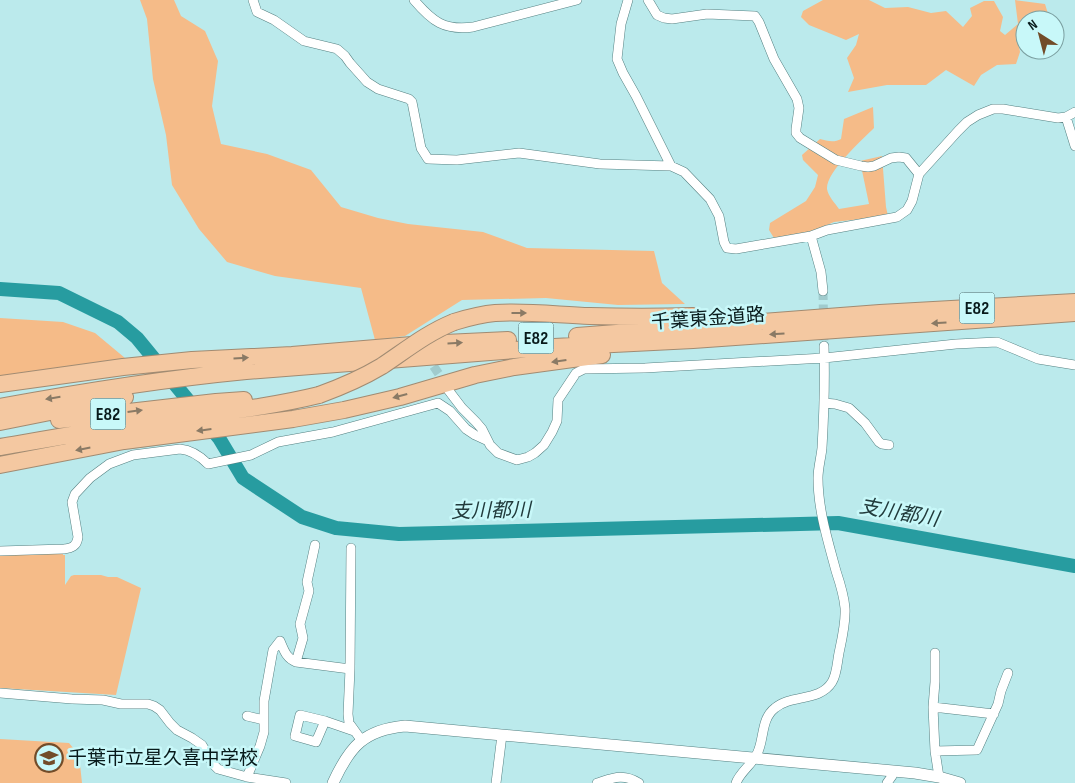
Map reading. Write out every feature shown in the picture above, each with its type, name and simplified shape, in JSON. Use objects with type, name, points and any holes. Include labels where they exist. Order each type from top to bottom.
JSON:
[{"type":"highway","name":"E82","points":[[0,384],[123,367],[192,360],[557,337],[880,313],[1075,302]]},
{"type":"highway","name":"E82","points":[[0,427],[216,402],[319,395],[363,377],[430,333],[454,322],[495,313],[652,317],[719,316],[831,310],[880,313]]},
{"type":"highway","name":"千葉東金道路","points":[[206,379],[324,370],[344,364],[544,348],[693,340],[1075,313]]},
{"type":"highway","points":[[0,447],[162,428],[243,425],[344,410],[400,397],[475,375],[514,367],[653,348],[693,340]]},
{"type":"highway","name":"E82","points":[[0,407],[136,384],[206,379]]},
{"type":"highway","name":"E82","points":[[0,422],[166,389],[206,379]]},
{"type":"highway","points":[[0,465],[124,441],[162,428],[319,395]]},
{"type":"street","points":[[253,0],[257,12],[274,20],[304,41],[337,49],[367,82],[378,89],[412,102],[421,148],[428,159],[457,160],[519,153],[600,164],[671,166],[684,172],[710,199],[719,216],[727,248],[736,249],[811,236],[828,230],[897,217],[907,210],[912,201],[919,174],[962,126],[978,115],[993,109],[1012,110],[1058,118],[1066,117],[1075,112]]},
{"type":"street","points":[[414,0],[433,20],[444,25],[462,28],[473,27],[577,0]]},
{"type":"street","points":[[628,0],[621,24],[617,59],[671,166]]},
{"type":"street","points":[[648,0],[657,15],[664,18],[672,19],[707,14],[755,16],[774,59],[798,100],[796,133],[800,138],[836,160],[861,166],[874,166],[899,156],[906,158],[919,174]]},
{"type":"street","points":[[1066,117],[1075,146]]},
{"type":"street","points":[[811,236],[821,272],[823,291]]},
{"type":"street","points":[[450,391],[462,408],[482,429],[490,445],[498,453],[517,460],[536,453],[544,445],[557,421],[558,400],[576,373],[584,369],[645,368],[824,358],[956,344],[997,342],[1038,359],[1075,365]]},
{"type":"street","points":[[736,783],[759,750],[767,716],[774,708],[783,702],[824,691],[831,684],[835,676],[845,609],[821,509],[818,477],[824,403],[824,346]]},
{"type":"street","points":[[0,551],[64,549],[72,547],[77,542],[78,537],[72,502],[75,494],[90,478],[110,464],[133,455],[180,449],[188,450],[208,464],[251,455],[278,442],[333,432],[438,403],[450,411],[466,429],[488,440]]},
{"type":"street","points":[[824,403],[849,408],[865,423],[879,442],[889,445]]},
{"type":"street","points":[[296,662],[303,638],[300,624],[309,591],[307,582],[316,545]]},
{"type":"street","points":[[351,548],[348,714],[349,723],[362,740]]},
{"type":"street","points":[[251,779],[264,732],[264,701],[272,650],[280,641],[286,655],[296,662],[350,669]]},
{"type":"street","points":[[936,653],[933,707],[935,751],[939,777]]},
{"type":"street","points":[[935,751],[977,750],[994,714],[1008,673]]},
{"type":"street","points":[[0,693],[72,700],[103,700],[120,704],[148,704],[160,710],[177,730],[202,745],[214,765],[218,768],[251,779],[286,783]]},
{"type":"street","points":[[933,707],[994,714]]},
{"type":"street","points":[[246,716],[264,720]]},
{"type":"street","points":[[325,721],[354,731]]},
{"type":"street","points":[[333,783],[346,758],[362,740],[380,730],[405,726],[915,773],[939,777],[958,783]]},
{"type":"street","points":[[496,783],[502,735]]},
{"type":"street","points":[[887,783],[893,771]]},
{"type":"street","points":[[597,783],[622,777],[630,778],[639,783]]},
{"type":"shaded area","points":[[140,0],[174,0],[181,16],[205,31],[218,61],[212,106],[221,144],[267,154],[311,170],[341,207],[378,218],[408,224],[483,232],[527,248],[654,251],[662,283],[685,304],[618,305],[546,298],[462,300],[405,336],[375,340],[361,288],[275,276],[227,262],[199,229],[172,185],[166,135],[153,79],[147,19]]},
{"type":"shaded area","points":[[823,0],[869,0],[885,8],[908,7],[931,13],[946,11],[963,27],[972,16],[970,8],[984,1],[994,1],[1003,17],[1000,31],[1005,35],[1015,27],[1015,60],[1017,60],[1016,64],[997,65],[981,75],[974,86],[946,70],[926,85],[887,85],[848,92],[854,78],[847,58],[856,45],[859,34],[846,40],[809,25],[801,17],[803,11]]},
{"type":"shaded area","points":[[1015,0],[1045,4],[1047,10],[1016,10]]},
{"type":"shaded area","points":[[873,107],[874,128],[838,165],[828,182],[827,189],[830,197],[839,209],[869,204],[860,161],[882,156],[888,216],[834,222],[811,232],[774,238],[769,230],[770,223],[806,201],[815,187],[818,175],[803,160],[802,155],[820,139],[833,141],[841,139],[844,119]]},
{"type":"shaded area","points":[[0,318],[63,322],[95,333],[125,358],[0,379]]},
{"type":"shaded area","points":[[0,551],[63,551],[63,555],[65,555],[65,585],[71,576],[74,575],[101,575],[117,577],[141,588],[116,695],[0,688]]},
{"type":"shaded area","points":[[0,739],[69,743],[79,755],[82,783],[0,783]]},
{"type":"waterway","name":"支川都川","points":[[0,289],[59,293],[118,322],[137,338],[219,438],[243,478],[302,517],[336,528],[399,534],[838,523],[1075,566]]},
{"type":"tunnel","points":[[823,291],[824,346]]},
{"type":"tunnel","points":[[426,355],[447,386]]},
{"type":"place","name":"千葉市立星久喜中学校","points":[[49,758]]}]
